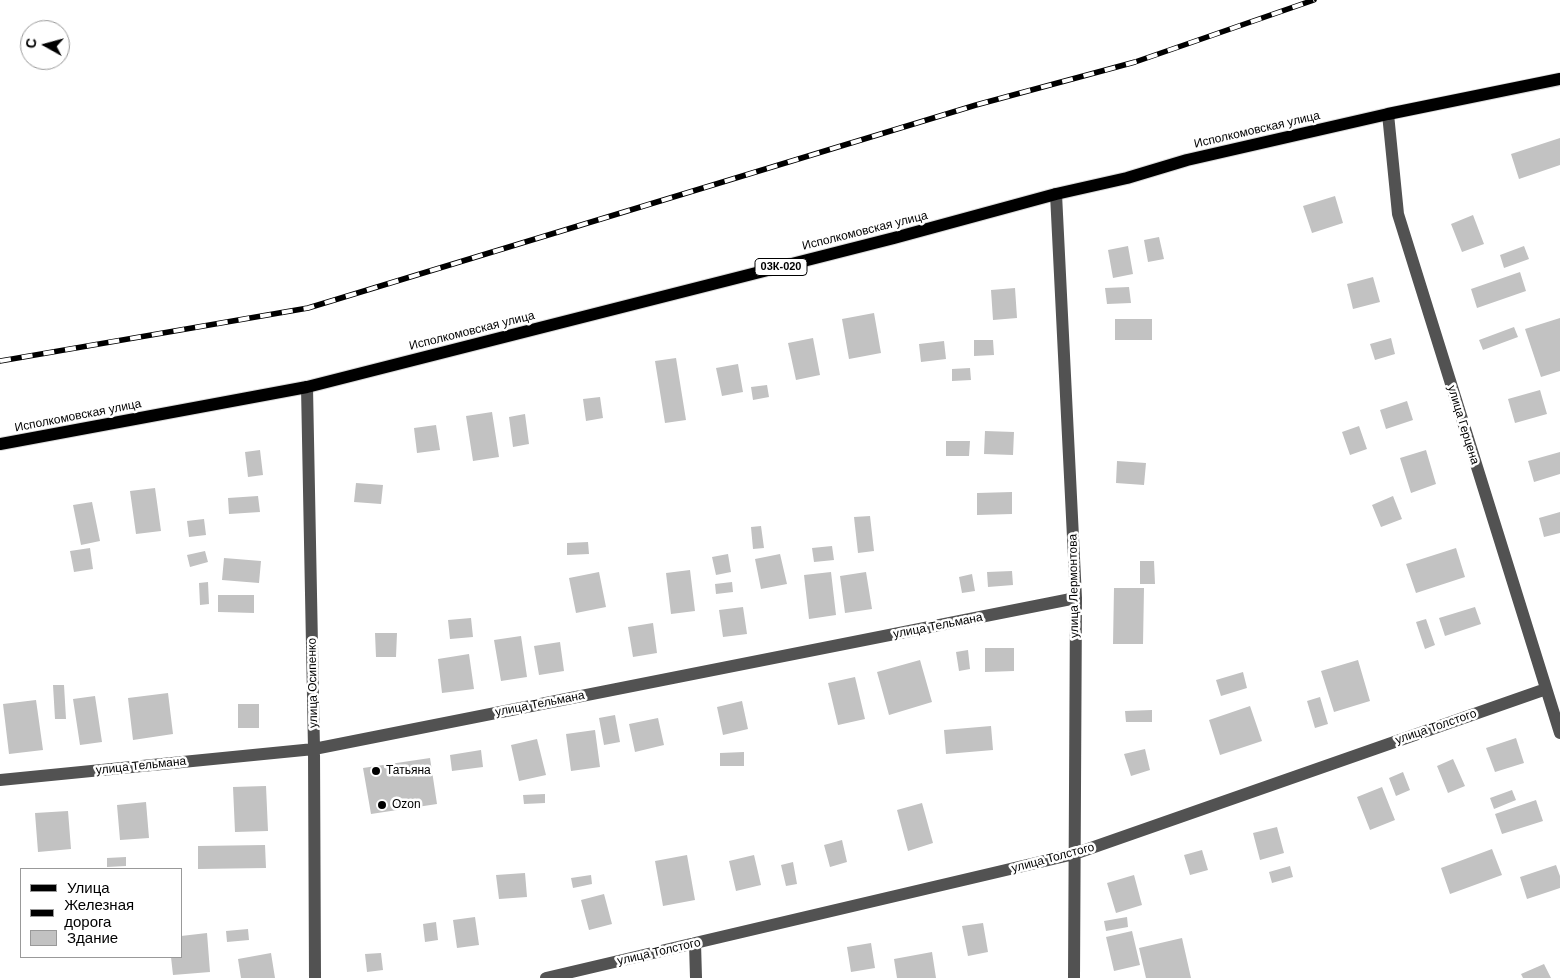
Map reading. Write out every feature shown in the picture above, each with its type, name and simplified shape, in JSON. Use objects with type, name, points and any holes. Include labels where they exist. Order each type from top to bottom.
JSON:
[{"type":"main road","name":"Исполкомовская улица","points":[[0,444],[308,387],[885,240],[1056,194],[1127,178],[1187,160],[1388,114],[1560,79]]},
{"type":"street","name":"улица Герцена","points":[[1388,114],[1398,214],[1560,733]]},
{"type":"street","name":"улица Лермонтова","points":[[1056,194],[1076,598],[1074,978]]},
{"type":"street","name":"улица Осипенко","points":[[308,387],[314,749],[315,978]]},
{"type":"street","name":"улица Тельмана","points":[[0,780],[314,749],[1076,598]]},
{"type":"street","name":"улица Толстого","points":[[546,978],[1074,854],[1546,689]]},
{"type":"street","points":[[694,943],[696,978]]},
{"type":"building","points":[[1560,138],[1560,165],[1519,179],[1511,154]]},
{"type":"building","points":[[1335,196],[1343,223],[1312,233],[1303,206]]},
{"type":"building","points":[[1473,215],[1484,244],[1462,252],[1451,224]]},
{"type":"building","points":[[1159,237],[1164,259],[1148,262],[1144,240]]},
{"type":"building","points":[[1128,246],[1133,274],[1113,278],[1108,250]]},
{"type":"building","points":[[1524,246],[1529,259],[1504,268],[1500,255]]},
{"type":"building","points":[[1520,272],[1526,291],[1477,308],[1471,289]]},
{"type":"building","points":[[1373,277],[1380,302],[1353,309],[1347,284]]},
{"type":"building","points":[[1129,287],[1131,303],[1107,304],[1105,288]]},
{"type":"building","points":[[1015,288],[1017,318],[993,320],[991,290]]},
{"type":"building","points":[[874,313],[881,353],[849,359],[842,319]]},
{"type":"building","points":[[1560,318],[1560,371],[1541,377],[1525,329]]},
{"type":"building","points":[[1115,319],[1152,319],[1152,340],[1115,340]]},
{"type":"building","points":[[1514,327],[1518,337],[1483,350],[1479,340]]},
{"type":"building","points":[[813,338],[820,375],[796,380],[788,343]]},
{"type":"building","points":[[1391,338],[1395,354],[1375,360],[1370,344]]},
{"type":"building","points":[[974,340],[993,340],[994,355],[974,356]]},
{"type":"building","points":[[944,341],[946,359],[921,362],[919,344]]},
{"type":"building","points":[[676,358],[686,420],[665,423],[655,361]]},
{"type":"building","points":[[738,364],[743,392],[722,396],[716,368]]},
{"type":"building","points":[[970,368],[971,380],[952,381],[952,369]]},
{"type":"building","points":[[767,385],[769,397],[753,400],[751,387]]},
{"type":"building","points":[[1540,390],[1547,414],[1515,423],[1508,399]]},
{"type":"building","points":[[600,397],[603,418],[586,421],[583,399]]},
{"type":"building","points":[[1407,401],[1413,420],[1386,429],[1380,410]]},
{"type":"building","points":[[492,412],[499,457],[473,461],[466,416]]},
{"type":"building","points":[[525,414],[529,444],[513,447],[509,417]]},
{"type":"building","points":[[436,425],[440,450],[417,453],[414,428]]},
{"type":"building","points":[[1359,426],[1367,449],[1350,455],[1342,432]]},
{"type":"building","points":[[985,431],[1014,432],[1013,455],[984,454]]},
{"type":"building","points":[[946,441],[970,441],[969,456],[946,456]]},
{"type":"building","points":[[260,450],[263,475],[248,477],[245,452]]},
{"type":"building","points":[[1426,450],[1436,484],[1411,493],[1400,458]]},
{"type":"building","points":[[1560,452],[1560,474],[1534,482],[1528,461]]},
{"type":"building","points":[[1117,461],[1146,463],[1144,485],[1116,483]]},
{"type":"building","points":[[356,483],[383,485],[381,504],[354,502]]},
{"type":"building","points":[[155,488],[161,531],[136,534],[130,491]]},
{"type":"building","points":[[1012,492],[1012,514],[977,515],[977,493]]},
{"type":"building","points":[[258,496],[260,512],[229,514],[228,498]]},
{"type":"building","points":[[1393,496],[1402,519],[1381,527],[1372,505]]},
{"type":"building","points":[[92,502],[100,541],[81,545],[73,505]]},
{"type":"building","points":[[1560,512],[1560,533],[1544,537],[1539,518]]},
{"type":"building","points":[[870,516],[874,551],[858,553],[854,517]]},
{"type":"building","points":[[204,519],[206,535],[189,537],[187,521]]},
{"type":"building","points":[[761,526],[764,548],[753,549],[751,527]]},
{"type":"building","points":[[588,542],[589,554],[567,555],[567,543]]},
{"type":"building","points":[[832,546],[834,560],[814,562],[812,548]]},
{"type":"building","points":[[90,548],[93,569],[74,572],[70,551]]},
{"type":"building","points":[[1456,548],[1465,577],[1416,593],[1406,564]]},
{"type":"building","points":[[205,551],[208,562],[190,567],[187,555]]},
{"type":"building","points":[[728,554],[731,572],[716,575],[712,557]]},
{"type":"building","points":[[780,554],[787,584],[761,589],[755,559]]},
{"type":"building","points":[[224,558],[261,561],[259,583],[222,580]]},
{"type":"building","points":[[1140,561],[1154,561],[1155,584],[1140,584]]},
{"type":"building","points":[[690,570],[695,611],[671,614],[666,573]]},
{"type":"building","points":[[1012,571],[1013,585],[988,587],[987,572]]},
{"type":"building","points":[[599,572],[606,607],[576,613],[569,578]]},
{"type":"building","points":[[831,572],[836,615],[809,619],[804,575]]},
{"type":"building","points":[[866,572],[872,609],[845,613],[840,576]]},
{"type":"building","points":[[972,574],[975,591],[962,593],[959,577]]},
{"type":"building","points":[[208,582],[209,604],[200,605],[199,583]]},
{"type":"building","points":[[732,582],[733,592],[716,594],[715,584]]},
{"type":"building","points":[[1114,588],[1144,588],[1143,644],[1113,644]]},
{"type":"building","points":[[218,595],[254,595],[254,613],[218,612]]},
{"type":"building","points":[[743,607],[747,634],[723,637],[719,610]]},
{"type":"building","points":[[1475,607],[1481,624],[1445,636],[1439,618]]},
{"type":"building","points":[[471,618],[473,637],[450,639],[448,620]]},
{"type":"building","points":[[1426,619],[1435,645],[1425,649],[1416,622]]},
{"type":"building","points":[[653,623],[657,653],[633,657],[628,627]]},
{"type":"building","points":[[375,633],[397,633],[396,657],[376,657]]},
{"type":"building","points":[[521,636],[527,677],[501,681],[494,640]]},
{"type":"building","points":[[560,642],[564,671],[539,675],[534,646]]},
{"type":"building","points":[[985,648],[1014,648],[1014,671],[985,672]]},
{"type":"building","points":[[968,650],[970,669],[959,671],[956,652]]},
{"type":"building","points":[[469,654],[474,689],[442,693],[438,659]]},
{"type":"building","points":[[920,660],[932,702],[889,715],[877,672]]},
{"type":"building","points":[[1358,660],[1370,701],[1334,712],[1321,671]]},
{"type":"building","points":[[1243,672],[1247,688],[1221,696],[1216,680]]},
{"type":"building","points":[[855,677],[865,719],[838,725],[828,683]]},
{"type":"building","points":[[53,685],[64,685],[66,719],[55,719]]},
{"type":"building","points":[[168,693],[173,734],[133,740],[128,698]]},
{"type":"building","points":[[95,696],[102,742],[80,745],[73,699]]},
{"type":"building","points":[[1320,697],[1328,724],[1315,728],[1307,701]]},
{"type":"building","points":[[36,700],[43,750],[9,754],[3,704]]},
{"type":"building","points":[[742,701],[748,729],[723,735],[717,707]]},
{"type":"building","points":[[238,704],[259,704],[259,728],[238,728]]},
{"type":"building","points":[[1250,706],[1262,741],[1220,755],[1209,720]]},
{"type":"building","points":[[1152,710],[1152,722],[1126,722],[1125,711]]},
{"type":"building","points":[[615,715],[620,742],[604,745],[599,718]]},
{"type":"building","points":[[658,718],[664,745],[635,752],[629,724]]},
{"type":"building","points":[[991,726],[993,750],[946,754],[944,730]]},
{"type":"building","points":[[595,730],[600,767],[571,771],[566,734]]},
{"type":"building","points":[[1516,738],[1524,763],[1495,772],[1486,748]]},
{"type":"building","points":[[537,739],[546,775],[519,781],[511,745]]},
{"type":"building","points":[[1145,749],[1150,770],[1131,776],[1124,754]]},
{"type":"building","points":[[481,750],[483,767],[452,771],[450,755]]},
{"type":"building","points":[[744,752],[744,766],[720,766],[720,753]]},
{"type":"building","points":[[430,758],[437,804],[371,814],[363,768]]},
{"type":"building","points":[[1453,759],[1465,786],[1448,793],[1437,766]]},
{"type":"building","points":[[1403,772],[1410,790],[1396,796],[1389,778]]},
{"type":"building","points":[[266,786],[268,831],[235,832],[233,787]]},
{"type":"building","points":[[1382,787],[1395,820],[1370,830],[1357,797]]},
{"type":"building","points":[[1512,790],[1516,800],[1494,809],[1490,798]]},
{"type":"building","points":[[545,794],[545,803],[524,804],[523,795]]},
{"type":"building","points":[[1536,800],[1543,821],[1502,834],[1495,814]]},
{"type":"building","points":[[146,802],[149,838],[120,840],[117,805]]},
{"type":"building","points":[[922,803],[933,843],[908,851],[897,810]]},
{"type":"building","points":[[68,811],[71,849],[38,852],[35,813]]},
{"type":"building","points":[[1277,827],[1284,853],[1260,860],[1253,833]]},
{"type":"building","points":[[842,840],[847,862],[830,867],[824,845]]},
{"type":"building","points":[[265,845],[266,868],[198,869],[198,846]]},
{"type":"building","points":[[1492,849],[1502,875],[1450,894],[1441,868]]},
{"type":"building","points":[[1202,850],[1208,870],[1190,875],[1184,855]]},
{"type":"building","points":[[687,855],[695,900],[663,906],[655,861]]},
{"type":"building","points":[[754,855],[761,885],[736,891],[729,861]]},
{"type":"building","points":[[126,857],[126,866],[107,867],[107,858]]},
{"type":"building","points":[[793,862],[797,884],[786,886],[781,865]]},
{"type":"building","points":[[1556,865],[1560,876],[1560,888],[1527,899],[1520,877]]},
{"type":"building","points":[[1290,866],[1293,877],[1272,883],[1269,872]]},
{"type":"building","points":[[525,873],[527,897],[499,899],[496,875]]},
{"type":"building","points":[[591,875],[592,884],[573,888],[571,878]]},
{"type":"building","points":[[1134,875],[1142,905],[1116,913],[1107,883]]},
{"type":"building","points":[[604,894],[612,924],[589,930],[581,900]]},
{"type":"building","points":[[475,917],[479,945],[457,948],[453,920]]},
{"type":"building","points":[[1127,917],[1128,927],[1106,931],[1104,921]]},
{"type":"building","points":[[436,922],[438,940],[425,942],[423,924]]},
{"type":"building","points":[[983,923],[988,952],[968,956],[962,926]]},
{"type":"building","points":[[248,929],[249,940],[227,942],[226,931]]},
{"type":"building","points":[[1132,931],[1140,965],[1114,971],[1106,937]]},
{"type":"building","points":[[207,933],[210,972],[173,975],[171,958],[182,958],[182,936]]},
{"type":"building","points":[[1182,938],[1191,978],[1146,978],[1139,948]]},
{"type":"building","points":[[871,943],[875,968],[851,972],[847,947]]},
{"type":"building","points":[[932,952],[936,978],[897,978],[894,959]]},
{"type":"building","points":[[271,953],[275,978],[241,978],[238,959]]},
{"type":"building","points":[[381,953],[383,970],[367,972],[365,954]]},
{"type":"building","points":[[1544,964],[1551,978],[1523,978],[1521,974]]},
{"type":"railway","points":[[0,361],[308,308],[976,105],[1135,62],[1314,0]]},
{"type":"place","name":"Татьяна","points":[[376,771]]},
{"type":"place","name":"Ozon","points":[[382,805]]}]
